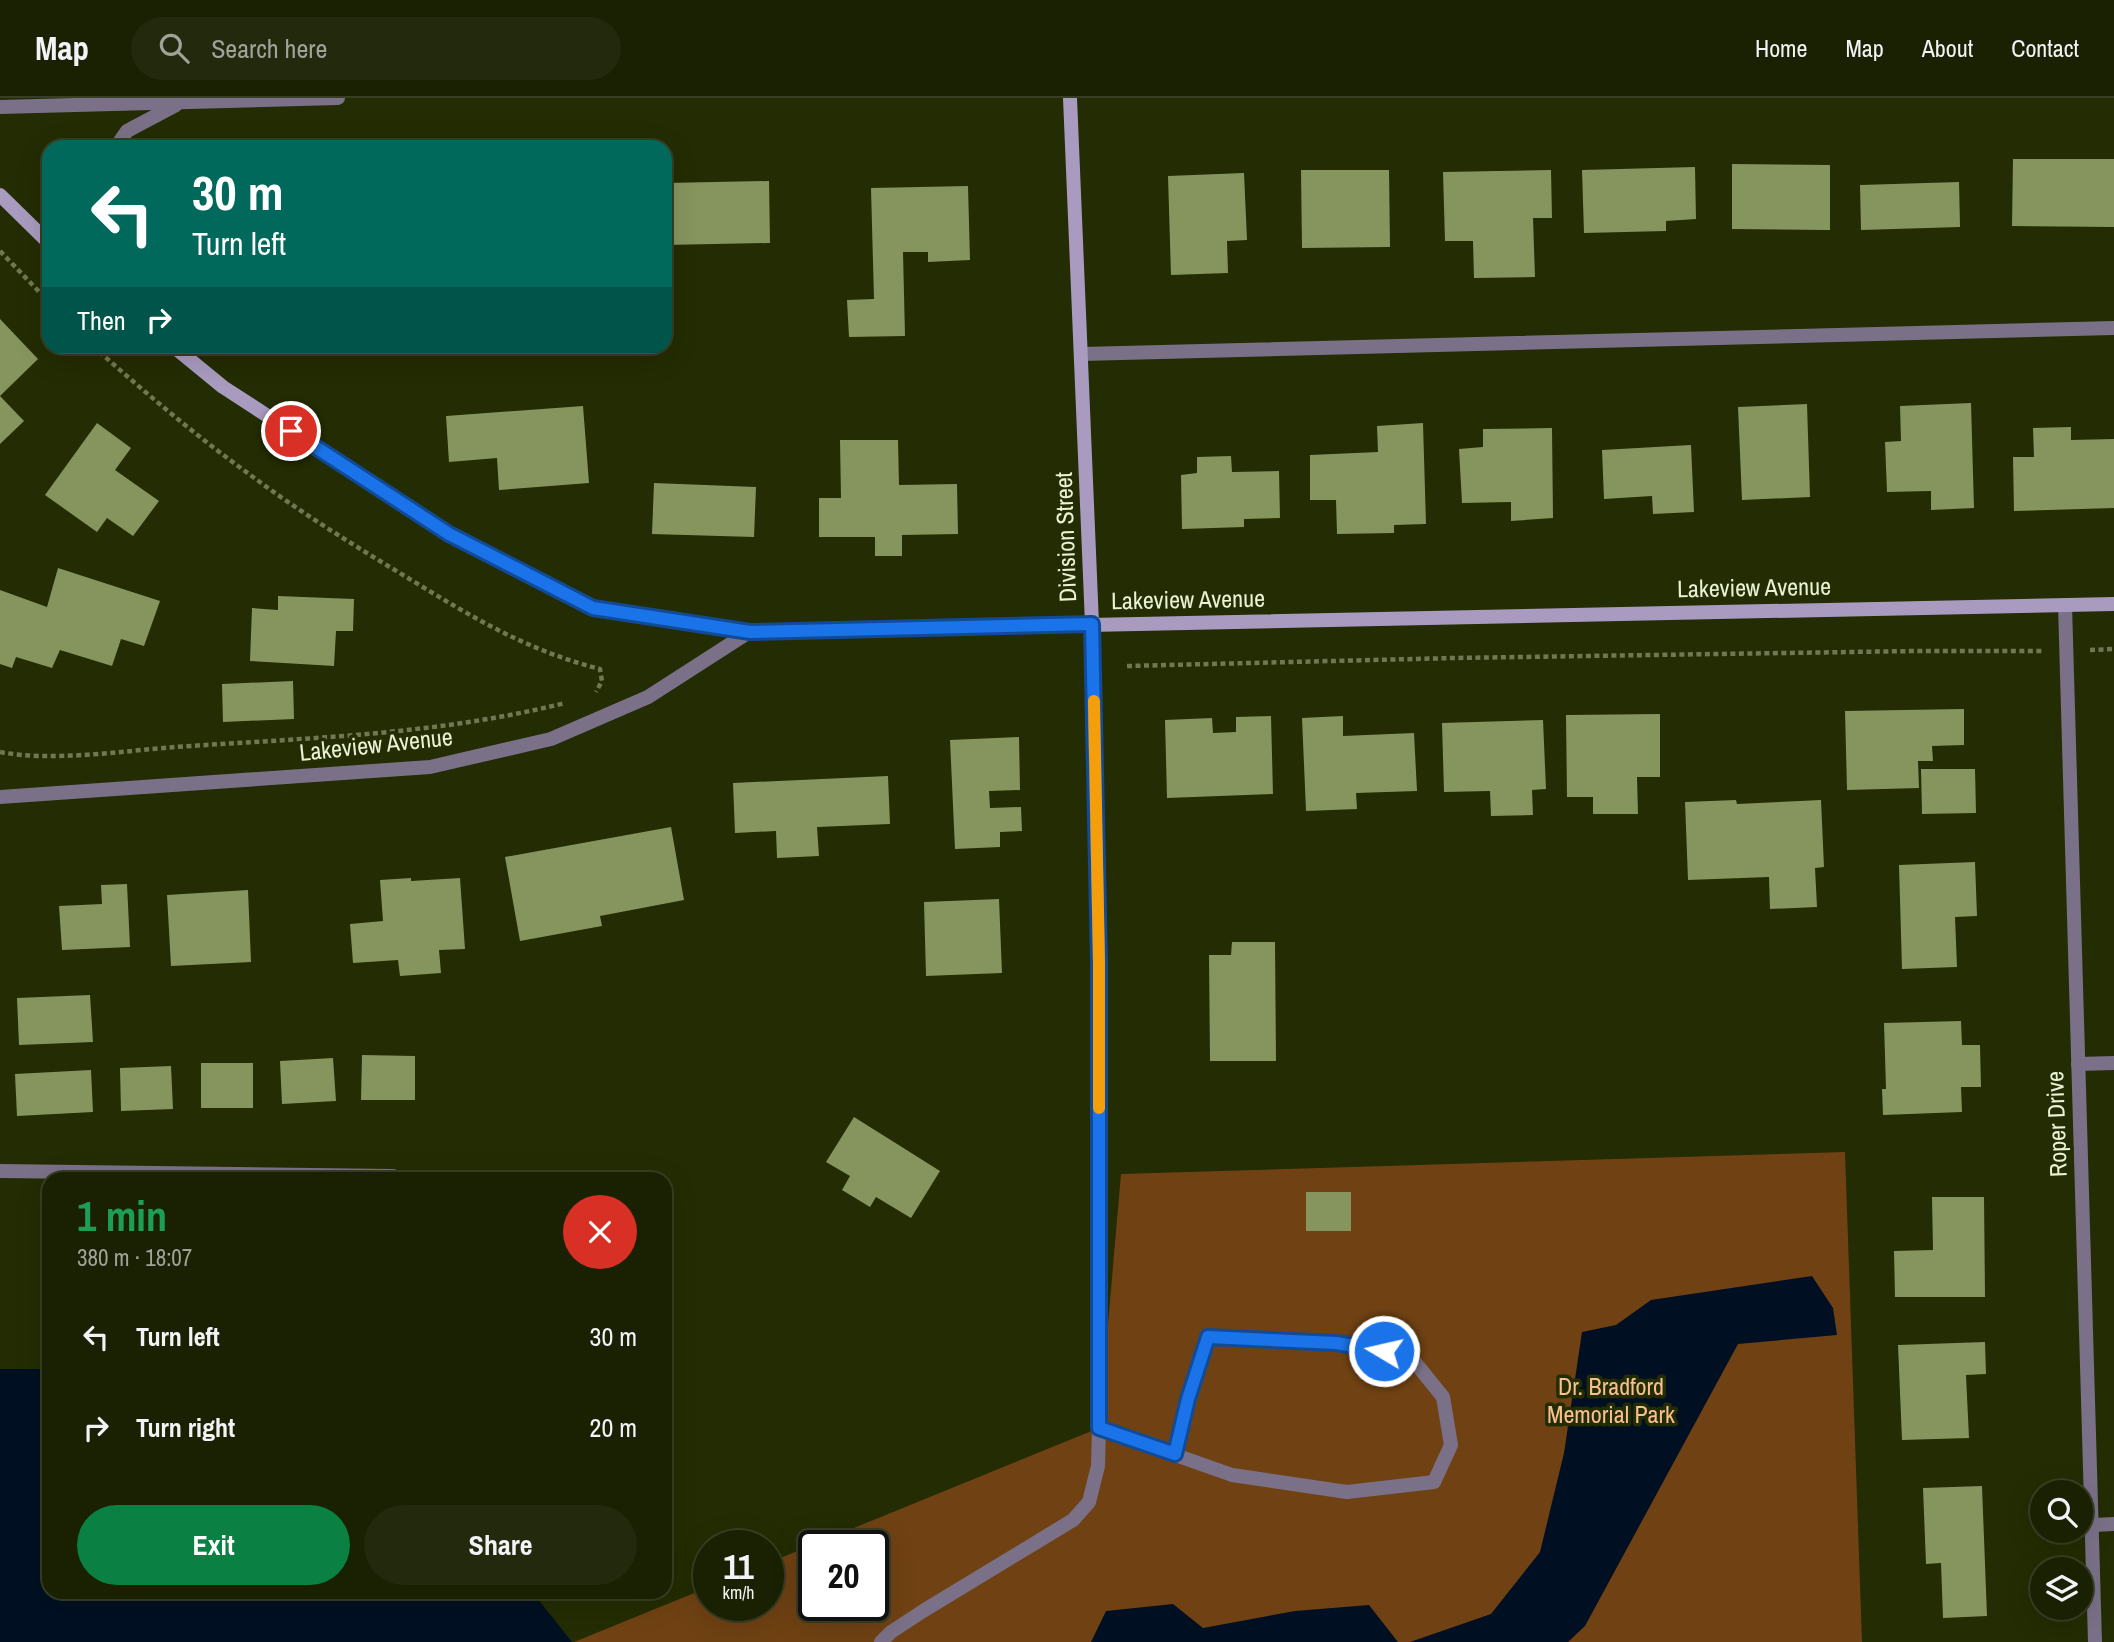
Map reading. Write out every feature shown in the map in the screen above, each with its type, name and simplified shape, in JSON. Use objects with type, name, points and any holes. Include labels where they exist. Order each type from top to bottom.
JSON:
[{"type":"street","points":[[0,107],[338,98]]},
{"type":"street","name":"Division Street","points":[[881,1642],[891,1632],[1073,1520],[1088,1502],[1098,1466],[1099,963],[1092,624],[1070,98]]},
{"type":"street","points":[[121,140],[127,131],[180,102]]},
{"type":"street","points":[[0,195],[42,236]]},
{"type":"street","points":[[1081,354],[2114,328]]},
{"type":"street","points":[[183,354],[223,387],[449,534],[593,608],[750,632]]},
{"type":"street","name":"Lakeview Avenue","points":[[0,797],[430,768],[551,739],[648,697],[750,632],[2114,604]]},
{"type":"street","name":"Roper Drive","points":[[2065,605],[2092,1480]]},
{"type":"street","points":[[2078,1064],[2114,1063]]},
{"type":"street","points":[[0,1171],[79,1172]]},
{"type":"street","points":[[1099,1428],[1232,1475],[1347,1492],[1434,1482],[1451,1446],[1443,1397],[1409,1355],[1336,1343],[1208,1337],[1188,1399],[1175,1454]]},
{"type":"street","points":[[2093,1525],[2114,1524]]},
{"type":"street","name":"Roper Drive","points":[[2093,1525],[2095,1642]]},
{"type":"path","points":[[0,251],[42,295]]},
{"type":"path","points":[[102,354],[180,421],[249,475],[370,555],[494,630],[569,662],[600,669],[602,681],[596,691],[586,696]]},
{"type":"path","points":[[1127,666],[1482,657],[2114,649]]},
{"type":"path","points":[[0,752],[61,755],[442,727],[512,716],[576,700]]},
{"type":"green space","name":"Dr. Bradford Memorial Park","points":[[1845,1152],[1862,1642],[574,1642],[693,1594],[693,1621],[784,1621],[784,1556],[798,1551],[798,1621],[889,1621],[889,1530],[849,1530],[1099,1428],[1121,1174]]},
{"type":"water","points":[[1812,1276],[1833,1308],[1837,1335],[1738,1344],[1585,1626],[1568,1642],[1410,1642],[1491,1614],[1540,1552],[1564,1453],[1582,1332],[1616,1325],[1651,1300]]},
{"type":"water","points":[[0,1369],[42,1369],[42,1599],[538,1599],[572,1642],[0,1642]]},
{"type":"water","points":[[1173,1604],[1203,1628],[1295,1611],[1369,1605],[1398,1642],[1091,1642],[1106,1611]]},
{"type":"building","points":[[2013,159],[2114,159],[2114,227],[2012,226]]},
{"type":"building","points":[[1732,164],[1830,165],[1830,230],[1732,229]]},
{"type":"building","points":[[1695,167],[1696,219],[1666,221],[1666,231],[1584,233],[1582,170]]},
{"type":"building","points":[[1301,170],[1389,170],[1390,247],[1302,248]]},
{"type":"building","points":[[1551,170],[1552,218],[1533,218],[1535,277],[1474,278],[1473,241],[1445,241],[1443,172]]},
{"type":"building","points":[[1244,173],[1247,240],[1227,241],[1228,273],[1171,275],[1168,176]]},
{"type":"building","points":[[769,181],[770,243],[672,245],[672,183]]},
{"type":"building","points":[[1959,182],[1960,227],[1861,230],[1860,185]]},
{"type":"building","points":[[968,186],[970,260],[928,262],[928,252],[903,252],[905,336],[849,337],[847,300],[874,299],[871,188]]},
{"type":"building","points":[[0,319],[38,359],[0,396]]},
{"type":"building","points":[[0,396],[24,421],[0,444]]},
{"type":"building","points":[[1971,403],[1974,508],[1931,510],[1931,491],[1887,492],[1885,442],[1901,441],[1900,406]]},
{"type":"building","points":[[1807,404],[1810,497],[1742,500],[1738,407]]},
{"type":"building","points":[[583,406],[589,483],[499,490],[497,458],[449,462],[446,416]]},
{"type":"building","points":[[97,423],[131,448],[115,470],[159,501],[133,536],[107,518],[97,532],[45,495]]},
{"type":"building","points":[[1423,423],[1426,524],[1394,525],[1394,533],[1337,534],[1336,500],[1310,500],[1310,455],[1378,452],[1377,426]]},
{"type":"building","points":[[2071,427],[2071,440],[2114,439],[2114,508],[2014,511],[2013,457],[2034,457],[2033,428]]},
{"type":"building","points":[[1552,428],[1553,518],[1511,521],[1511,502],[1462,503],[1459,449],[1483,447],[1483,429]]},
{"type":"building","points":[[840,440],[898,440],[899,485],[957,484],[958,534],[902,535],[902,556],[875,556],[875,537],[819,537],[819,498],[841,498]]},
{"type":"building","points":[[1691,445],[1694,512],[1653,514],[1652,496],[1604,499],[1602,450]]},
{"type":"building","points":[[1231,456],[1232,472],[1279,471],[1280,518],[1244,519],[1244,527],[1182,529],[1181,475],[1197,473],[1197,457]]},
{"type":"building","points":[[654,483],[756,487],[754,537],[652,534]]},
{"type":"building","points":[[58,568],[160,601],[144,646],[121,639],[112,666],[60,650],[52,668],[16,657],[12,668],[0,664],[0,590],[47,607]]},
{"type":"building","points":[[278,596],[354,599],[353,631],[336,631],[334,666],[250,661],[252,608],[278,610]]},
{"type":"building","points":[[293,681],[294,719],[223,722],[222,684]]},
{"type":"building","points":[[1964,709],[1964,745],[1932,746],[1933,761],[1918,761],[1919,788],[1847,790],[1845,711]]},
{"type":"building","points":[[1660,714],[1660,777],[1637,777],[1638,814],[1593,814],[1593,797],[1567,797],[1566,715]]},
{"type":"building","points":[[1271,716],[1273,794],[1167,798],[1165,720],[1212,718],[1213,733],[1236,732],[1236,717]]},
{"type":"building","points":[[1343,716],[1343,736],[1414,733],[1417,791],[1356,793],[1357,809],[1306,811],[1302,718]]},
{"type":"building","points":[[1543,720],[1546,789],[1532,790],[1533,815],[1491,816],[1490,791],[1444,792],[1442,723]]},
{"type":"building","points":[[1019,737],[1020,790],[989,791],[990,808],[1021,807],[1022,831],[1000,832],[1000,847],[955,849],[950,740]]},
{"type":"building","points":[[1921,769],[1975,769],[1976,813],[1922,814]]},
{"type":"building","points":[[888,776],[890,824],[817,827],[819,856],[777,858],[776,831],[735,833],[733,783]]},
{"type":"building","points":[[1736,800],[1737,804],[1821,800],[1824,867],[1815,868],[1817,907],[1770,909],[1769,877],[1688,880],[1685,802]]},
{"type":"building","points":[[671,827],[684,900],[600,916],[602,926],[520,941],[505,857]]},
{"type":"building","points":[[1975,862],[1977,916],[1955,917],[1957,967],[1902,969],[1899,865]]},
{"type":"building","points":[[411,878],[411,881],[460,878],[465,949],[439,950],[441,973],[400,976],[398,960],[353,963],[350,924],[383,921],[380,880]]},
{"type":"building","points":[[127,884],[130,947],[62,950],[59,906],[102,904],[101,885]]},
{"type":"building","points":[[248,890],[251,962],[171,966],[167,895]]},
{"type":"building","points":[[999,899],[1002,973],[926,976],[924,902]]},
{"type":"building","points":[[1232,942],[1275,942],[1276,1061],[1210,1061],[1209,955],[1231,955]]},
{"type":"building","points":[[90,995],[93,1042],[19,1045],[17,998]]},
{"type":"building","points":[[1961,1021],[1962,1045],[1980,1045],[1981,1087],[1961,1087],[1962,1112],[1883,1115],[1882,1089],[1886,1089],[1884,1023]]},
{"type":"building","points":[[362,1055],[415,1056],[415,1100],[361,1100]]},
{"type":"building","points":[[333,1058],[336,1101],[282,1104],[280,1061]]},
{"type":"building","points":[[201,1063],[253,1063],[253,1108],[201,1108]]},
{"type":"building","points":[[171,1066],[173,1109],[121,1111],[120,1068]]},
{"type":"building","points":[[91,1070],[93,1112],[17,1116],[15,1074]]},
{"type":"building","points":[[854,1117],[940,1171],[911,1218],[876,1197],[870,1207],[842,1190],[850,1176],[826,1162]]},
{"type":"building","points":[[1306,1192],[1351,1192],[1351,1231],[1306,1231]]},
{"type":"building","points":[[1932,1197],[1984,1197],[1985,1297],[1895,1297],[1894,1251],[1933,1250]]},
{"type":"building","points":[[1985,1342],[1986,1374],[1966,1375],[1969,1438],[1902,1440],[1898,1345]]},
{"type":"building","points":[[1982,1486],[1987,1616],[1943,1618],[1941,1563],[1926,1564],[1923,1488]]},
{"type":"slow traffic","points":[[1094,701],[1099,1108]]},
{"type":"route","points":[[291,431],[449,534],[593,608],[750,632],[1092,624],[1099,963],[1099,1428],[1175,1454],[1188,1399],[1208,1337],[1336,1343],[1384,1351]]}]
